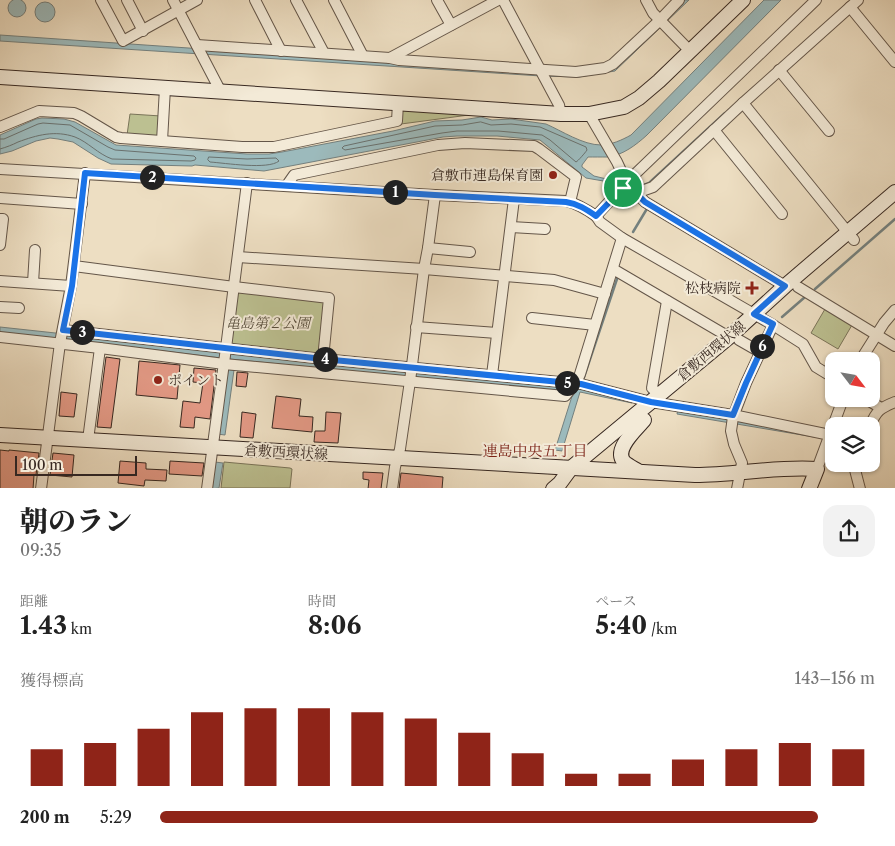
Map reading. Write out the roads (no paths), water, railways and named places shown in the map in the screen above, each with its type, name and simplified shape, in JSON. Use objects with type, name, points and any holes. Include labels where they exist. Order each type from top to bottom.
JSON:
[{"type":"main road","points":[[0,77],[398,104],[589,114],[624,107],[639,98],[743,0]]},
{"type":"main road","name":"倉敷西環状線","points":[[578,469],[657,400],[734,339],[763,319],[792,287],[851,236],[895,192]]},
{"type":"main road","name":"倉敷西環状線","points":[[851,236],[895,204]]},
{"type":"main road","name":"倉敷西環状線","points":[[0,435],[578,469],[644,420],[657,400]]},
{"type":"main road","points":[[638,471],[624,462],[620,450],[644,420]]},
{"type":"main road","points":[[536,466],[546,477],[548,484],[546,488]]},
{"type":"main road","points":[[553,488],[578,469],[695,475],[800,468],[817,469],[809,488]]},
{"type":"main road","points":[[565,488],[578,469]]},
{"type":"street","points":[[101,0],[123,41],[197,0]]},
{"type":"street","points":[[126,0],[143,30]]},
{"type":"street","points":[[173,0],[221,92]]},
{"type":"street","points":[[255,0],[281,50]]},
{"type":"street","points":[[296,0],[324,54]]},
{"type":"street","points":[[334,0],[363,56]]},
{"type":"street","points":[[438,0],[451,26]]},
{"type":"street","points":[[390,58],[498,0]]},
{"type":"street","points":[[503,0],[559,105],[561,114]]},
{"type":"street","points":[[646,0],[653,13],[690,51]]},
{"type":"street","points":[[199,49],[281,50],[542,72],[576,72],[609,67],[662,22],[680,0]]},
{"type":"street","points":[[596,216],[631,178],[816,0]]},
{"type":"street","points":[[636,193],[653,187],[854,3],[895,62]]},
{"type":"street","points":[[779,70],[829,131]]},
{"type":"street","points":[[162,142],[165,88]]},
{"type":"street","points":[[743,103],[851,236]]},
{"type":"street","points":[[0,127],[39,111],[74,113],[121,138],[242,147],[274,147],[397,121],[398,104]]},
{"type":"street","points":[[589,114],[624,177],[623,188]]},
{"type":"street","points":[[714,130],[782,214]]},
{"type":"street","points":[[287,186],[294,175],[438,145],[465,143],[534,146],[576,178],[570,202]]},
{"type":"street","points":[[0,169],[570,202],[583,206],[596,216],[600,222],[622,238],[803,344],[816,367],[825,372]]},
{"type":"street","points":[[41,488],[62,336],[72,286],[85,173]]},
{"type":"street","points":[[207,488],[247,183]]},
{"type":"street","points":[[623,188],[636,193],[645,202],[895,346]]},
{"type":"street","points":[[392,488],[400,449],[435,195]]},
{"type":"street","points":[[0,198],[82,204]]},
{"type":"street","points":[[492,375],[514,199]]},
{"type":"street","points":[[0,219],[3,219],[0,246]]},
{"type":"street","points":[[512,227],[545,229]]},
{"type":"street","points":[[0,337],[62,336],[225,356],[323,359],[565,396],[573,387],[595,325],[622,238]]},
{"type":"street","points":[[428,248],[470,252]]},
{"type":"street","points":[[33,282],[35,250]]},
{"type":"street","points":[[238,257],[505,275],[554,280],[605,294]]},
{"type":"street","points":[[74,266],[329,298],[323,359]]},
{"type":"street","points":[[613,269],[760,352]]},
{"type":"street","points":[[0,281],[72,286]]},
{"type":"street","points":[[657,400],[652,388],[667,301]]},
{"type":"street","points":[[0,307],[19,308]]},
{"type":"street","points":[[866,352],[884,323],[895,310]]},
{"type":"street","points":[[532,318],[595,325]]},
{"type":"street","points":[[737,488],[742,463],[731,431],[733,419],[746,383],[760,352],[763,319]]},
{"type":"street","points":[[416,327],[497,333]]},
{"type":"street","points":[[62,336],[100,348],[225,356],[411,373],[492,375],[573,387],[581,384],[733,419],[825,434]]},
{"type":"street","points":[[88,440],[100,348]]},
{"type":"street","points":[[874,417],[880,408],[895,402]]},
{"type":"street","points":[[817,469],[825,448]]},
{"type":"street","points":[[856,472],[860,488]]},
{"type":"water","points":[[13,-1],[21,-1],[26,4],[24,15],[13,17],[8,12],[8,4]]},
{"type":"water","points":[[684,0],[689,0],[615,71],[579,77],[0,41],[0,35],[203,49],[606,70]]},
{"type":"water","points":[[764,0],[781,0],[647,135],[624,152],[608,157],[588,157],[582,165],[594,176],[615,181],[615,183],[586,178],[540,140],[497,136],[443,137],[264,171],[195,165],[111,164],[73,142],[50,138],[0,154],[0,135],[42,118],[64,119],[75,122],[116,145],[247,154],[282,152],[435,121],[481,117],[492,120],[511,119],[546,124],[587,143],[609,144],[631,135]]},
{"type":"water","points":[[45,2],[52,5],[55,12],[52,19],[45,22],[38,19],[35,12],[38,5]]},
{"type":"water","points":[[0,327],[579,387],[633,400],[632,403],[580,392],[562,451],[555,450],[573,393],[229,359],[0,333]]},
{"type":"water","points":[[226,369],[234,370],[225,435],[217,434]]},
{"type":"water","points":[[678,409],[815,434],[814,437],[677,414]]},
{"type":"water","points":[[215,462],[223,463],[219,488],[211,488]]},
{"type":"waterway","points":[[631,186],[649,183],[725,113]]},
{"type":"waterway","points":[[633,232],[648,207]]},
{"type":"waterway","points":[[815,289],[895,219]]},
{"type":"waterway","points":[[583,380],[618,276]]},
{"type":"waterway","points":[[782,317],[805,297]]},
{"type":"place","name":"倉敷市連島保育園","points":[[553,175]]},
{"type":"place","name":"松枝病院","points":[[752,288]]},
{"type":"place","name":"ポイント","points":[[158,380]]},
{"type":"district","name":"連島中央五丁目","points":[[535,451]]},
{"type":"park label","name":"亀島第２公園","points":[[268,323]]}]
